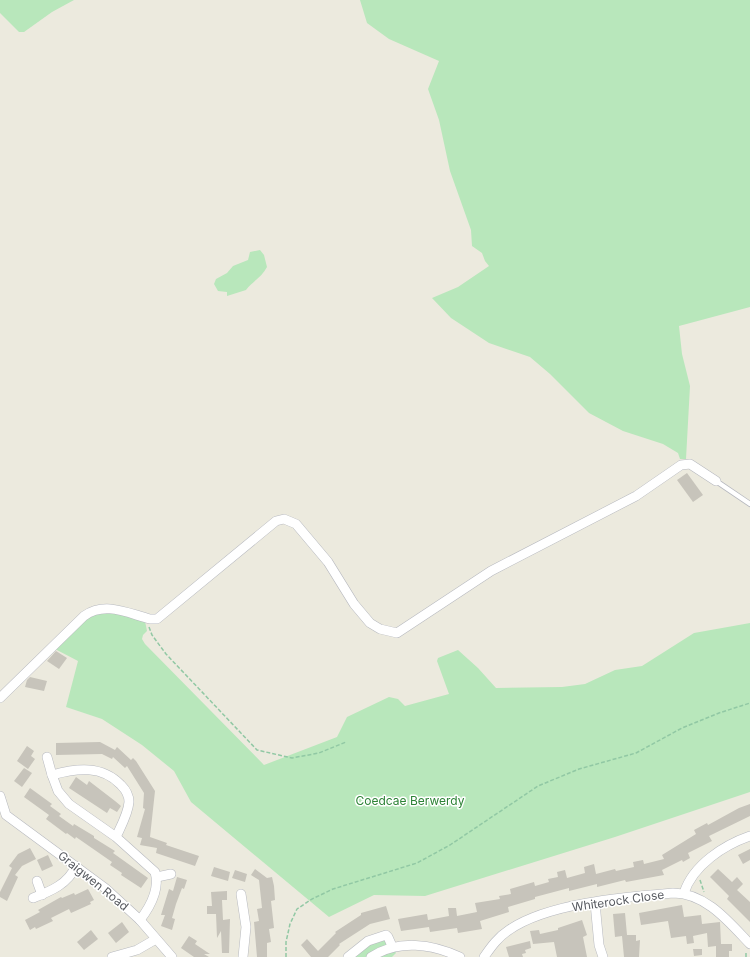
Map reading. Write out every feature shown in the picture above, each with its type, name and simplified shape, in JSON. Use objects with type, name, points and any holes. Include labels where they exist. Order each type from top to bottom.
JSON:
[{"type":"street","points":[[0,698],[20,676],[93,609],[103,608],[116,610],[150,620],[157,619],[165,614],[276,521],[284,519],[296,524],[315,544],[335,572],[354,604],[370,623],[380,629],[397,633],[491,571],[636,496],[681,465],[690,464],[716,481]]},
{"type":"street","points":[[47,757],[58,791],[69,804],[116,836],[151,866],[157,877],[152,899],[140,920]]},
{"type":"street","points":[[52,775],[84,768],[99,771],[116,780],[128,795],[129,802],[127,812],[116,836]]},
{"type":"street","name":"Graigwen Road","points":[[0,796],[6,815],[105,888],[140,920],[172,957]]},
{"type":"street","points":[[684,893],[696,872],[712,857],[750,836]]},
{"type":"street","points":[[37,881],[37,896],[59,887],[68,880],[76,866]]},
{"type":"street","points":[[157,877],[171,874]]},
{"type":"street","name":"Whiterock Close","points":[[484,957],[499,938],[522,922],[556,909],[658,894],[684,893],[703,901],[720,914],[750,944]]},
{"type":"street","points":[[241,894],[246,927],[242,957]]},
{"type":"street","points":[[595,903],[599,945],[603,957]]},
{"type":"street","points":[[348,957],[368,941],[386,935],[388,936],[392,946]]},
{"type":"street","points":[[112,957],[137,950],[156,939]]},
{"type":"street","points":[[371,957],[392,946],[407,945],[438,948],[460,957]]},
{"type":"lane","points":[[716,481],[750,504]]},
{"type":"path","points":[[150,620],[149,630],[161,648],[257,750],[292,758],[319,753],[346,742]]},
{"type":"path","points":[[286,957],[286,942],[290,924],[297,909],[312,899],[333,889],[417,863],[450,845],[538,786],[580,769],[636,752],[682,728],[719,713],[750,703]]},
{"type":"path","points":[[696,872],[705,893],[703,901]]},
{"type":"green space","points":[[0,0],[74,0],[52,12],[24,32],[19,32],[0,13]]},
{"type":"green space","points":[[360,0],[750,0],[750,307],[679,326],[682,354],[690,386],[686,459],[680,459],[678,453],[663,444],[623,431],[589,413],[550,374],[530,357],[489,343],[451,318],[432,298],[458,287],[489,266],[482,253],[472,246],[471,230],[450,171],[439,120],[428,89],[439,61],[389,39],[367,23]]},
{"type":"green space","points":[[260,250],[264,255],[267,267],[246,290],[227,296],[227,292],[218,291],[214,284],[216,279],[227,273],[233,266],[248,260],[250,252]]},
{"type":"green space","name":"Coedcae Berwerdy","points":[[104,611],[145,621],[147,631],[143,635],[142,639],[145,644],[264,765],[337,737],[347,717],[389,697],[398,699],[405,706],[449,694],[437,661],[438,658],[458,650],[478,668],[496,688],[562,687],[585,684],[615,670],[642,666],[694,633],[750,623],[750,792],[615,837],[425,896],[374,895],[329,917],[191,802],[174,771],[142,745],[102,719],[66,707],[78,661],[55,649],[86,618]]},
{"type":"green space","points":[[386,935],[396,953],[392,957],[348,957]]},
{"type":"building","points":[[687,473],[703,495],[693,502],[677,480]]},
{"type":"building","points":[[56,651],[67,658],[59,669],[47,661]]},
{"type":"building","points":[[30,677],[47,681],[44,691],[25,687],[27,680]]},
{"type":"building","points":[[100,742],[115,750],[117,747],[131,760],[133,758],[155,791],[150,837],[167,843],[166,845],[199,856],[195,866],[156,853],[157,848],[140,845],[142,838],[137,837],[145,809],[143,808],[144,793],[127,766],[125,768],[113,757],[112,759],[102,754],[56,755],[56,743]]},
{"type":"building","points":[[27,746],[34,751],[31,756],[35,759],[28,769],[17,761]]},
{"type":"building","points":[[24,768],[32,773],[22,787],[14,781]]},
{"type":"building","points":[[76,777],[87,785],[89,781],[121,806],[117,812],[110,808],[107,813],[69,788]]},
{"type":"building","points":[[30,788],[52,804],[50,806],[61,814],[59,816],[73,826],[74,824],[94,836],[94,838],[115,851],[113,853],[148,878],[141,888],[121,875],[122,873],[110,865],[112,862],[76,837],[75,839],[67,833],[66,834],[46,819],[49,815],[24,797]]},
{"type":"building","points":[[750,804],[750,816],[709,836],[712,841],[688,853],[690,858],[683,862],[682,860],[662,870],[664,875],[626,882],[625,880],[597,887],[597,884],[569,891],[569,888],[535,897],[535,899],[508,907],[509,912],[480,921],[482,929],[458,933],[457,928],[430,932],[429,927],[401,931],[398,919],[427,914],[428,920],[449,916],[448,908],[456,908],[457,916],[477,912],[475,903],[500,899],[499,896],[511,894],[510,889],[534,882],[535,886],[549,882],[548,879],[558,877],[557,872],[565,870],[567,878],[585,873],[584,867],[594,864],[596,874],[615,869],[616,871],[634,867],[633,862],[643,860],[644,864],[664,859],[662,855],[696,834],[694,830],[707,823],[708,825],[739,808]]},
{"type":"building","points":[[30,848],[36,859],[22,866],[15,875],[18,877],[7,901],[0,897],[0,892],[12,868],[9,866],[18,854]]},
{"type":"building","points":[[750,849],[750,860],[743,864],[738,855]]},
{"type":"building","points":[[48,855],[53,866],[42,871],[37,860]]},
{"type":"building","points":[[214,867],[230,872],[228,881],[211,876]]},
{"type":"building","points":[[255,869],[267,878],[272,877],[274,886],[275,900],[271,901],[274,928],[269,929],[271,942],[267,943],[267,957],[257,957],[254,922],[259,921],[257,909],[262,908],[259,880],[251,875]]},
{"type":"building","points":[[718,869],[732,882],[737,877],[743,884],[737,890],[750,902],[750,922],[727,899],[729,896],[710,877]]},
{"type":"building","points":[[235,870],[247,874],[245,882],[232,878]]},
{"type":"building","points":[[177,877],[187,880],[184,889],[182,888],[176,904],[172,918],[175,919],[172,930],[161,926],[165,915],[161,915],[169,889],[173,891]]},
{"type":"building","points":[[88,889],[94,900],[90,902],[91,904],[71,913],[69,909],[51,918],[53,921],[36,929],[35,927],[30,930],[25,920],[40,912],[38,910],[61,897],[62,898],[74,893],[75,895]]},
{"type":"building","points":[[227,891],[227,900],[222,900],[223,920],[230,919],[229,953],[222,953],[221,931],[217,938],[216,914],[207,914],[207,906],[212,906],[211,892]]},
{"type":"building","points":[[682,905],[684,917],[701,915],[702,924],[720,922],[721,944],[732,944],[732,951],[729,951],[729,957],[716,957],[716,946],[708,947],[707,933],[693,936],[694,943],[687,944],[686,936],[671,938],[668,921],[641,925],[639,913]]},
{"type":"building","points":[[386,906],[390,919],[370,924],[339,944],[340,945],[328,957],[311,957],[301,945],[307,939],[318,951],[336,933],[335,932],[361,915],[361,913]]},
{"type":"building","points":[[625,913],[627,935],[636,935],[636,941],[640,940],[639,957],[624,957],[622,936],[615,937],[613,914]]},
{"type":"building","points":[[582,920],[587,935],[583,937],[587,957],[557,957],[554,942],[533,944],[530,931],[539,930],[540,934],[558,930],[558,928]]},
{"type":"building","points":[[122,922],[129,932],[116,943],[108,933]]},
{"type":"building","points":[[91,930],[98,939],[84,950],[77,942]]},
{"type":"building","points":[[189,936],[197,941],[195,944],[210,954],[204,954],[209,957],[194,957],[181,948]]},
{"type":"building","points":[[530,941],[531,948],[525,950],[526,953],[522,954],[523,957],[509,957],[506,947]]},
{"type":"building","points":[[693,949],[702,949],[702,955],[694,956]]}]
